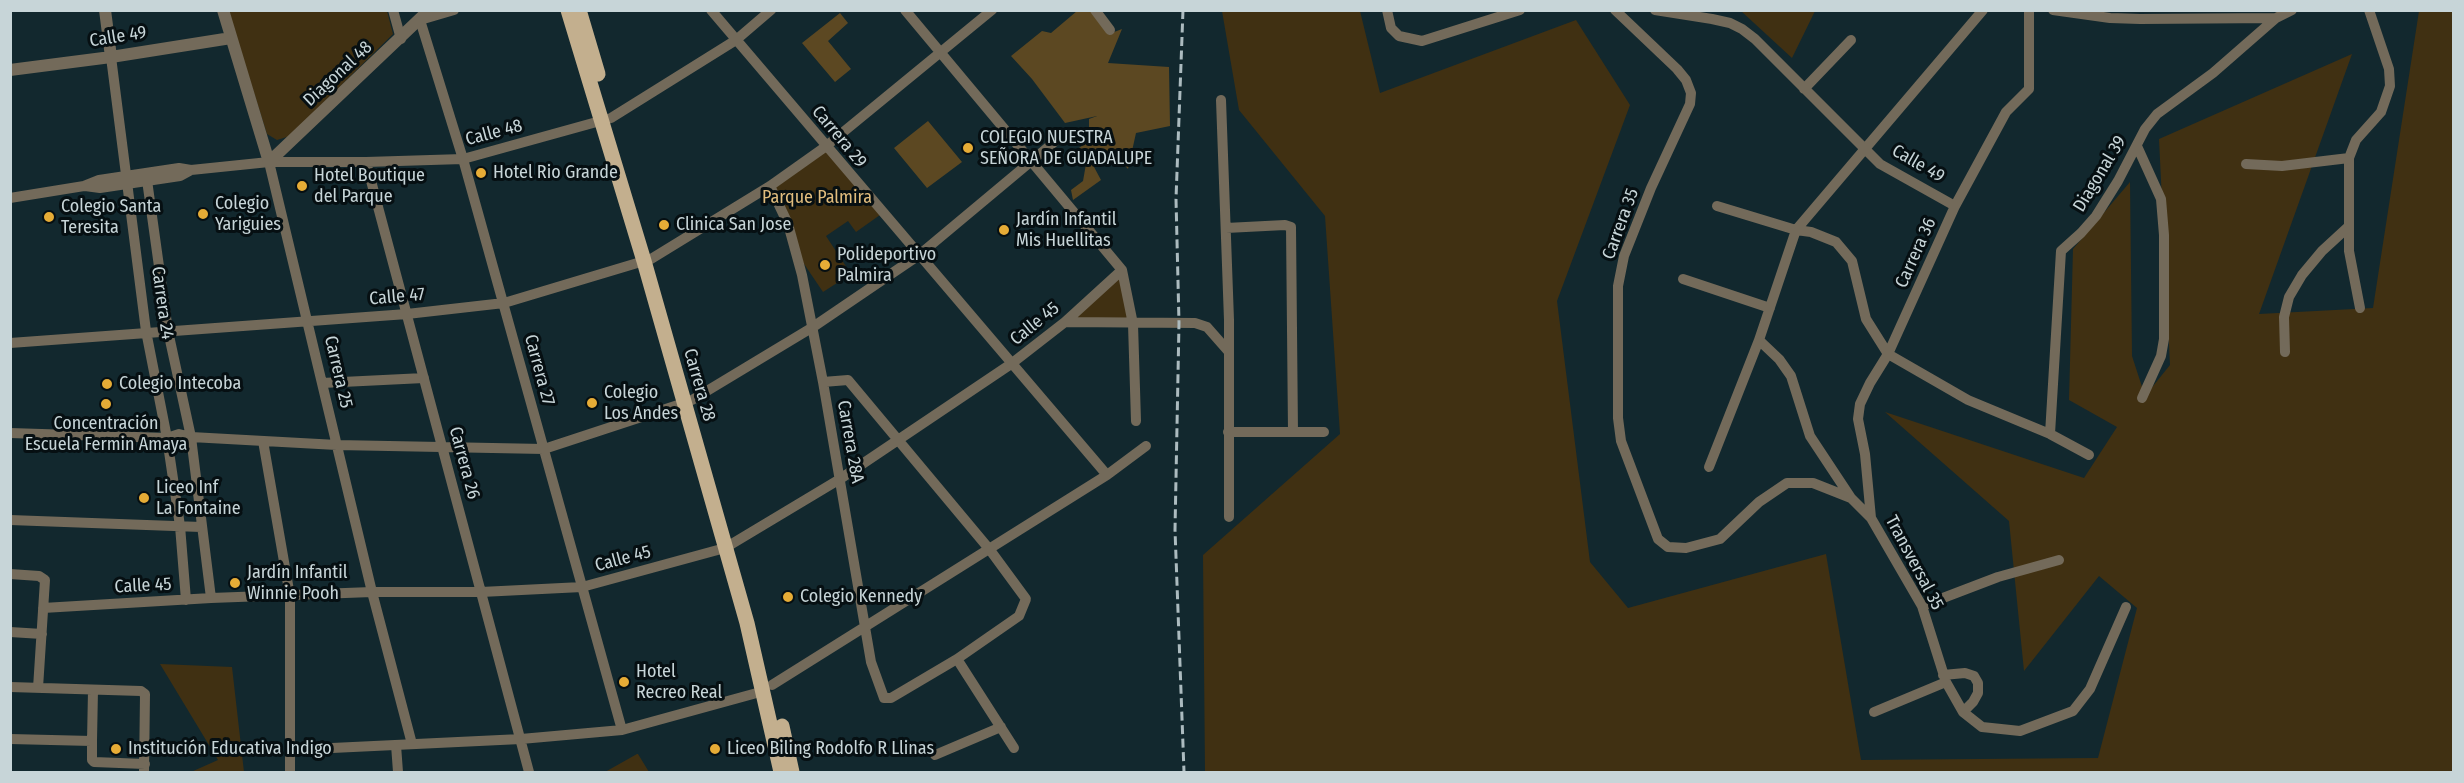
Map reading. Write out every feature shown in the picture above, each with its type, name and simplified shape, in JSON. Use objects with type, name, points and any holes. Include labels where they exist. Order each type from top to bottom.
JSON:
[{"type":"main road","name":"Carrera 28","points":[[568,10],[607,120]]},
{"type":"main road","name":"Carrera 28","points":[[579,10],[607,120],[792,772]]},
{"type":"main road","name":"Carrera 28","points":[[768,688],[781,772]]},
{"type":"street","name":"Carrera 24","points":[[105,10],[146,331],[167,438],[180,526],[186,600]]},
{"type":"street","name":"Carrera 25","points":[[223,10],[269,162],[372,592],[412,744]]},
{"type":"street","points":[[393,10],[401,39]]},
{"type":"street","points":[[425,15],[454,10]]},
{"type":"street","name":"Carrera 29","points":[[711,10],[825,147],[1107,476]]},
{"type":"street","name":"Calle 48","points":[[10,198],[84,186],[100,188],[147,177],[180,176],[191,170],[269,162],[463,159],[607,120],[736,40],[771,10]]},
{"type":"street","points":[[905,10],[1122,270],[1133,324],[1136,421]]},
{"type":"street","name":"Calle 47","points":[[10,343],[146,331],[167,326],[407,314],[504,303],[647,260],[770,186],[825,147],[942,54],[992,10]]},
{"type":"street","points":[[1095,10],[1110,30]]},
{"type":"street","points":[[1387,10],[1391,28],[1399,36],[1422,41],[1520,10]]},
{"type":"street","name":"Carrera 35","points":[[1615,10],[1677,69],[1686,80],[1690,93],[1690,104],[1651,188],[1624,256],[1618,286],[1620,441],[1658,539],[1668,547],[1686,548],[1720,539],[1759,502],[1787,483],[1813,483],[1851,498]]},
{"type":"street","points":[[1655,10],[1730,23],[1743,29],[1864,151]]},
{"type":"street","points":[[1709,467],[1759,340],[1796,230],[1983,10]]},
{"type":"street","name":"Carrera 36","points":[[1872,518],[1867,463],[1858,419],[1860,404],[1870,382],[1888,354],[1955,206],[2006,112],[2029,89],[2029,10]]},
{"type":"street","points":[[2053,10],[2110,18],[2214,14],[2276,18],[2292,10]]},
{"type":"street","points":[[2360,308],[2350,263],[2347,228],[2349,158],[2356,140],[2381,112],[2390,86],[2389,69],[2369,10]]},
{"type":"street","name":"Diagonal 48","points":[[269,162],[425,15]]},
{"type":"street","name":"Carrera 27","points":[[425,15],[622,730]]},
{"type":"street","name":"Diagonal 39","points":[[2050,434],[2061,250],[2096,216],[2145,129],[2157,114],[2181,94],[2213,73],[2276,18]]},
{"type":"street","name":"Calle 49","points":[[10,70],[231,38]]},
{"type":"street","points":[[1804,89],[1851,40]]},
{"type":"street","points":[[1221,100],[1229,352],[1229,517]]},
{"type":"street","points":[[10,433],[167,438],[179,442],[191,437],[337,445],[544,449],[688,401],[813,327],[919,255],[1065,133]]},
{"type":"street","points":[[2137,146],[2161,199],[2164,235],[2164,339],[2161,356],[2142,398]]},
{"type":"street","name":"Calle 49","points":[[1864,151],[1880,164],[1955,206]]},
{"type":"street","points":[[2246,164],[2282,166],[2349,158]]},
{"type":"street","name":"Carrera 26","points":[[366,162],[529,772]]},
{"type":"street","name":"Carrera 24","points":[[147,177],[167,326],[191,437],[211,598]]},
{"type":"street","name":"Carrera 28A","points":[[770,186],[788,224],[802,274],[874,674],[884,698],[894,697],[957,660]]},
{"type":"street","points":[[1717,206],[1796,230],[1811,232],[1836,242],[1852,261],[1866,319],[1888,354],[1968,400],[2050,434],[2089,455]]},
{"type":"street","points":[[1226,228],[1285,225],[1291,227],[1293,432]]},
{"type":"street","points":[[2285,352],[2284,317],[2289,297],[2302,275],[2322,251],[2347,228]]},
{"type":"street","name":"Calle 45","points":[[43,608],[211,598],[372,592],[481,592],[582,587],[729,547],[840,479],[1011,364],[1065,322],[1122,270]]},
{"type":"street","points":[[1683,279],[1770,308]]},
{"type":"street","points":[[1065,322],[1201,324],[1207,327],[1229,352]]},
{"type":"street","name":"Transversal 35","points":[[1759,340],[1779,359],[1791,376],[1810,436],[1851,498],[1872,518],[1922,606],[1944,678],[1963,712],[1982,727],[2020,731],[2073,711],[2090,688],[2126,607]]},
{"type":"street","points":[[322,383],[424,378]]},
{"type":"street","points":[[823,382],[848,380],[990,550],[1026,599],[1019,616],[957,660],[1014,748]]},
{"type":"street","points":[[1228,432],[1324,432]]},
{"type":"street","points":[[264,441],[290,596],[290,772]]},
{"type":"street","points":[[290,750],[521,740],[622,730],[768,688],[1107,476],[1146,446]]},
{"type":"street","points":[[10,520],[201,527]]},
{"type":"street","points":[[1922,606],[1998,577],[2059,560]]},
{"type":"street","points":[[10,574],[39,576],[45,580],[38,688]]},
{"type":"street","points":[[10,632],[42,634]]},
{"type":"street","points":[[1874,712],[1944,678],[1965,673],[1974,676],[1978,683],[1978,693],[1963,712]]},
{"type":"street","points":[[10,687],[141,691],[147,699],[145,768],[94,762],[93,690]]},
{"type":"street","points":[[935,755],[1001,727]]},
{"type":"street","points":[[10,739],[92,741]]},
{"type":"street","points":[[396,745],[398,772]]},
{"type":"green space","points":[[228,11],[387,11],[393,34],[290,136],[277,140],[267,134]]},
{"type":"green space","points":[[1222,11],[1360,11],[1380,93],[1576,20],[1630,105],[1557,301],[1590,562],[1628,608],[1826,554],[1861,760],[2098,758],[2137,608],[2099,576],[2024,671],[2009,521],[1885,412],[2084,478],[2117,427],[2069,400],[2073,249],[2130,182],[2132,356],[2145,396],[2170,365],[2159,139],[2352,54],[2259,314],[2373,308],[2419,11],[2453,11],[2453,772],[1205,772],[1203,555],[1340,434],[1325,216],[1239,110]]},
{"type":"green space","points":[[1741,11],[1815,11],[1792,58]]},
{"type":"green space","name":"Parque Palmira","points":[[825,147],[880,215],[856,232],[848,221],[826,236],[851,274],[823,292],[798,255],[770,186]]},
{"type":"green space","points":[[1120,275],[1130,321],[1071,319]]},
{"type":"green space","points":[[160,664],[232,667],[244,772],[191,772],[218,760]]},
{"type":"green space","points":[[637,754],[649,772],[605,772]]},
{"type":"shaded area","points":[[1077,11],[1092,11],[1109,34],[1122,29],[1108,63],[1169,67],[1170,126],[1136,133],[1128,169],[1110,150],[1094,167],[1101,180],[1073,200],[1071,190],[1083,181],[1086,164],[1076,150],[1089,141],[1089,119],[1097,116],[1065,123],[1032,79],[1011,56],[1042,31],[1051,33]]},
{"type":"shaded area","points":[[840,13],[848,23],[828,41],[851,69],[835,82],[802,43]]},
{"type":"shaded area","points":[[928,121],[962,162],[927,188],[894,148]]},
{"type":"railway","points":[[1183,10],[1176,199],[1179,323],[1175,530],[1184,772]]},
{"type":"place","name":"COLEGIO NUESTRA SEÑORA DE GUADALUPE","points":[[968,148]]},
{"type":"place","name":"Hotel Rio Grande","points":[[481,173]]},
{"type":"place","name":"Hotel Boutique del Parque","points":[[302,186]]},
{"type":"place","name":"Colegio Yariguies","points":[[203,214]]},
{"type":"place","name":"Colegio Santa Teresita","points":[[49,217]]},
{"type":"place","name":"Clinica San Jose","points":[[664,225]]},
{"type":"place","name":"Jardín Infantil Mis Huellitas","points":[[1004,230]]},
{"type":"place","name":"Polideportivo Palmira","points":[[825,265]]},
{"type":"place","name":"Colegio Intecoba","points":[[107,384]]},
{"type":"place","name":"Colegio Los Andes","points":[[592,403]]},
{"type":"place","name":"Concentración Escuela Fermin Amaya","points":[[106,404]]},
{"type":"place","name":"Liceo Inf La Fontaine","points":[[144,498]]},
{"type":"place","name":"Jardín Infantil Winnie Pooh","points":[[235,583]]},
{"type":"place","name":"Colegio Kennedy","points":[[788,597]]},
{"type":"place","name":"Hotel Recreo Real","points":[[624,682]]},
{"type":"place","name":"Institución Educativa Indigo","points":[[116,749]]},
{"type":"place","name":"Liceo Biling Rodolfo R Llinas","points":[[715,749]]}]
